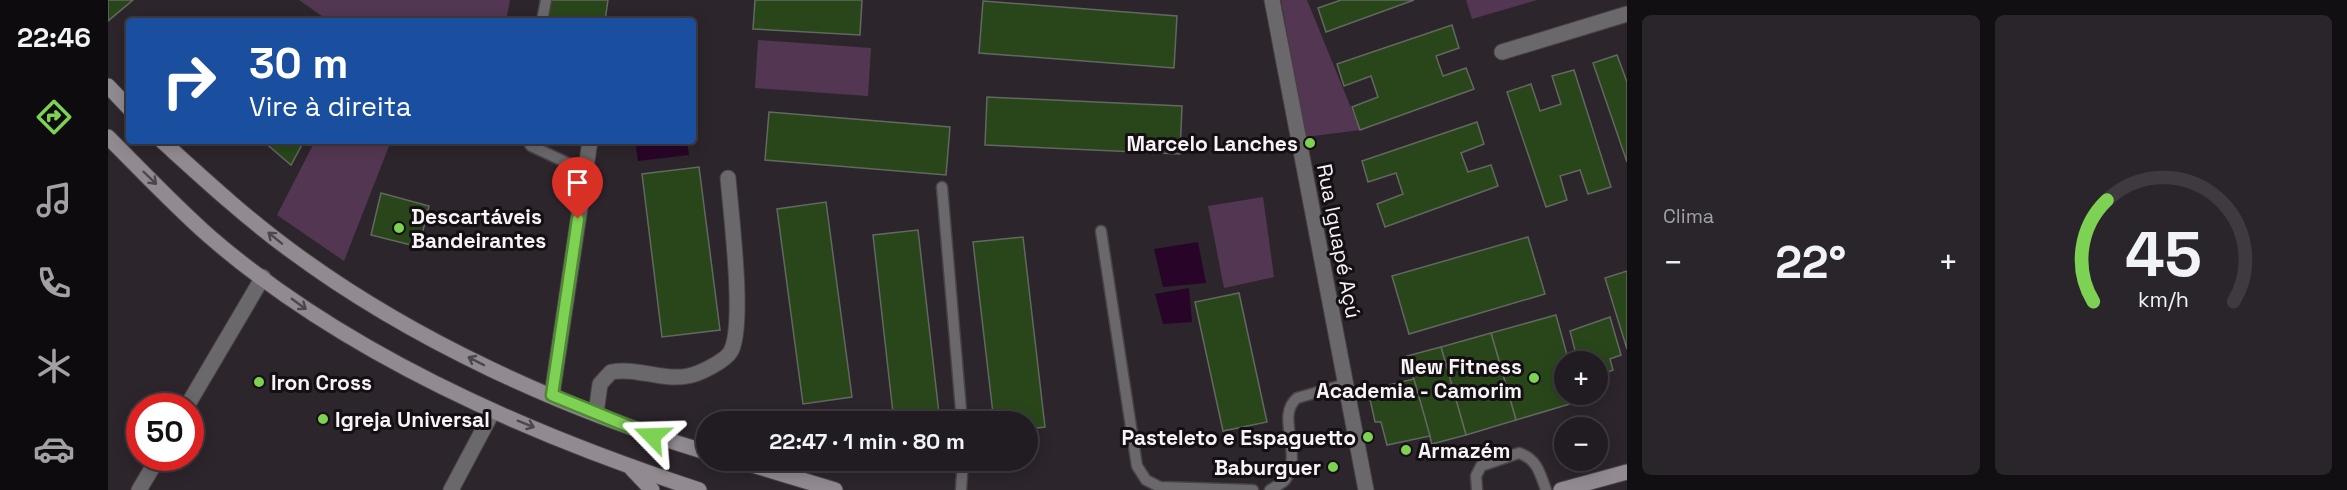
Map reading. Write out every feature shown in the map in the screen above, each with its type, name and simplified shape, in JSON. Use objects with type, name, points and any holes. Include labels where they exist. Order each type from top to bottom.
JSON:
[{"type":"main road","points":[[108,86],[126,105]]},
{"type":"main road","points":[[108,137],[209,236],[315,316],[365,346],[493,411],[630,467],[699,490]]},
{"type":"main road","points":[[165,144],[233,204],[291,251],[396,320],[510,379],[652,436],[696,449]]},
{"type":"main road","points":[[630,467],[652,490]]},
{"type":"main road","points":[[772,471],[835,490]]},
{"type":"main road","points":[[1561,490],[1627,472]]},
{"type":"street","name":"Rua Iguapé Açú","points":[[1272,0],[1366,490]]},
{"type":"street","points":[[1502,52],[1627,14]]},
{"type":"street","points":[[552,395],[590,144]]},
{"type":"street","points":[[596,413],[600,384],[611,372],[626,369],[664,378],[689,376],[710,368],[730,353],[738,324],[728,178]]},
{"type":"street","points":[[195,393],[262,278]]},
{"type":"street","points":[[451,490],[493,411]]},
{"type":"street","points":[[139,490],[150,471]]},
{"type":"lane","points":[[543,18],[546,0]]},
{"type":"lane","points":[[530,144],[585,171]]},
{"type":"lane","points":[[942,187],[961,411]]},
{"type":"lane","points":[[1101,231],[1137,466],[1146,480],[1160,487],[1253,490]]},
{"type":"lane","points":[[1269,490],[1285,481],[1293,462],[1288,414],[1291,403],[1297,398],[1346,384]]},
{"type":"lane","points":[[1477,490],[1476,476],[1481,466],[1519,453],[1534,461],[1546,490]]},
{"type":"lane","points":[[961,490],[962,471]]},
{"type":"shaded area","points":[[299,0],[510,0],[507,18],[325,18]]},
{"type":"shaded area","points":[[1281,0],[1307,0],[1360,130],[1306,137]]},
{"type":"shaded area","points":[[1466,0],[1537,0],[1472,19]]},
{"type":"shaded area","points":[[758,40],[871,48],[868,96],[755,88]]},
{"type":"shaded area","points":[[313,144],[390,144],[344,261],[277,215]]},
{"type":"shaded area","points":[[635,144],[687,144],[689,155],[638,161]]},
{"type":"shaded area","points":[[1263,197],[1274,277],[1224,288],[1208,206]]},
{"type":"shaded area","points":[[1198,242],[1206,283],[1163,287],[1154,249]]},
{"type":"shaded area","points":[[1189,288],[1192,322],[1163,324],[1155,294]]},
{"type":"building","points":[[108,0],[133,0],[108,21]]},
{"type":"building","points":[[548,0],[608,0],[605,18],[545,18]]},
{"type":"building","points":[[755,0],[862,0],[860,35],[753,29]]},
{"type":"building","points":[[1341,0],[1414,0],[1326,32],[1318,8]]},
{"type":"building","points":[[983,1],[1177,16],[1174,68],[979,53]]},
{"type":"building","points":[[1452,25],[1459,48],[1436,56],[1443,76],[1466,68],[1474,89],[1360,130],[1352,107],[1378,97],[1371,76],[1344,86],[1337,64]]},
{"type":"building","points":[[1617,55],[1627,82],[1627,162],[1593,63]]},
{"type":"building","points":[[1574,70],[1611,187],[1588,194],[1580,170],[1560,176],[1567,200],[1546,207],[1507,92],[1531,84],[1540,111],[1561,104],[1552,76]]},
{"type":"building","points":[[987,97],[1182,106],[1180,154],[985,145]]},
{"type":"building","points":[[769,112],[950,127],[946,175],[765,160]]},
{"type":"building","points":[[1477,122],[1484,144],[1461,153],[1468,172],[1491,165],[1498,186],[1385,227],[1377,204],[1403,194],[1396,173],[1368,182],[1362,161]]},
{"type":"building","points":[[266,144],[302,144],[291,165]]},
{"type":"building","points":[[699,167],[720,330],[662,337],[642,174]]},
{"type":"building","points":[[381,193],[429,206],[419,247],[371,235]]},
{"type":"building","points":[[826,202],[852,397],[803,404],[777,209]]},
{"type":"building","points":[[918,230],[939,411],[893,411],[873,235]]},
{"type":"building","points":[[1023,237],[1045,427],[1038,428],[1038,411],[993,411],[973,242]]},
{"type":"building","points":[[1528,237],[1545,294],[1409,334],[1392,276]]},
{"type":"building","points":[[1627,271],[1627,349],[1605,278]]},
{"type":"building","points":[[1239,293],[1267,422],[1223,431],[1195,302]]},
{"type":"building","name":"New Fitness Academia - Camorim","points":[[1556,315],[1566,351],[1554,351],[1554,405],[1567,405],[1516,420],[1491,333]]},
{"type":"building","points":[[1610,317],[1621,355],[1610,359],[1613,370],[1608,372],[1608,351],[1575,351],[1570,331]]},
{"type":"building","points":[[1491,333],[1516,420],[1466,435],[1441,347]]},
{"type":"building","points":[[1441,347],[1466,435],[1432,444],[1407,356]]},
{"type":"building","points":[[1414,379],[1430,436],[1387,445],[1381,422],[1375,422],[1368,390]]},
{"type":"place","name":"Marcelo Lanches","points":[[1310,143]]},
{"type":"place","name":"Descartáveis Bandeirantes","points":[[399,228]]},
{"type":"place","name":"New Fitness Academia - Camorim","points":[[1534,378]]},
{"type":"place","name":"Iron Cross","points":[[259,382]]},
{"type":"place","name":"Igreja Universal","points":[[323,419]]},
{"type":"place","name":"Pasteleto e Espaguetto","points":[[1368,437]]},
{"type":"place","name":"Armazém","points":[[1406,450]]},
{"type":"place","name":"Baburguer","points":[[1333,467]]},
{"type":"route","points":[[578,219],[552,395],[652,436]]}]
